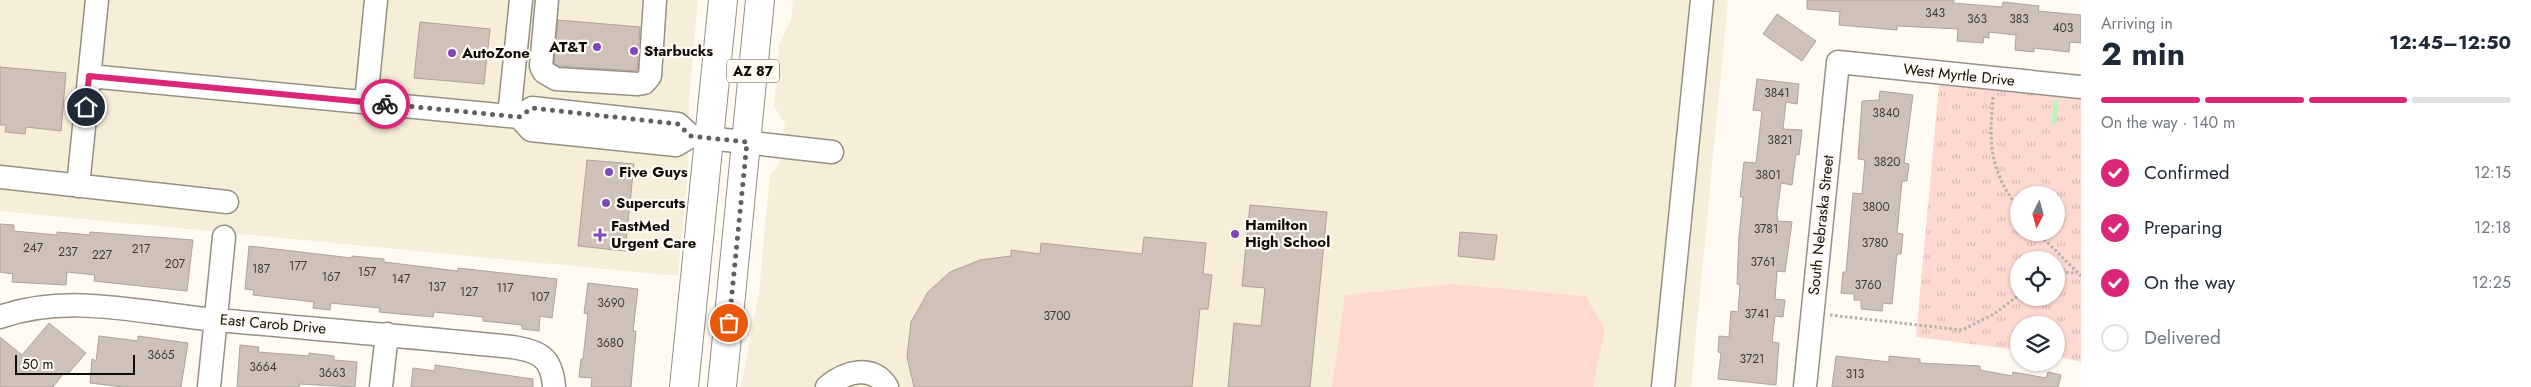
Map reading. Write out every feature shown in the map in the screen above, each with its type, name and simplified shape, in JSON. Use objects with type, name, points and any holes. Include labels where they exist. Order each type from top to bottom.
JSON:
[{"type":"main road","name":"AZ 87","points":[[684,387],[700,137],[723,0]]},
{"type":"main road","name":"AZ 87","points":[[722,387],[760,0]]},
{"type":"street","points":[[78,186],[97,0]]},
{"type":"street","points":[[366,102],[376,0]]},
{"type":"street","points":[[514,116],[520,0]]},
{"type":"street","points":[[547,0],[541,66],[544,72],[556,79],[638,84],[644,83],[650,76],[655,0]]},
{"type":"street","points":[[1663,387],[1702,0]]},
{"type":"street","name":"West Myrtle Drive","points":[[1838,62],[2081,87]]},
{"type":"street","name":"South Nebraska Street","points":[[1805,387],[1838,62]]},
{"type":"street","points":[[89,76],[514,116],[531,130],[676,145],[700,137],[832,152]]},
{"type":"street","points":[[0,177],[227,202]]},
{"type":"street","points":[[209,387],[224,236]]},
{"type":"street","name":"East Carob Drive","points":[[0,317],[22,309],[73,304],[216,320],[387,334],[531,350],[545,358],[553,375],[554,387]]},
{"type":"street","points":[[382,387],[387,334]]},
{"type":"street","points":[[827,387],[852,372],[868,372],[883,380],[887,387]]},
{"type":"path","points":[[1995,78],[1991,122],[1991,153],[2000,179],[2010,195]]},
{"type":"path","points":[[2046,241],[2081,276]]},
{"type":"path","points":[[2065,272],[2077,273]]},
{"type":"path","points":[[1812,314],[1962,330],[1994,314],[2010,302]]},
{"type":"shaded area","points":[[0,0],[698,0],[689,98],[688,170],[678,276],[0,211]]},
{"type":"shaded area","name":"Hamilton High School","points":[[793,0],[1728,0],[1691,387],[741,387],[759,292],[770,176],[779,164],[785,123],[774,107],[779,44],[791,20]]},
{"type":"green space","points":[[1939,84],[2081,98],[2081,362],[2065,358],[2065,316],[2010,316],[2010,349],[1916,337]]},
{"type":"green space","points":[[1452,284],[1585,296],[1605,329],[1593,387],[1332,387],[1345,295]]},
{"type":"building","points":[[1807,0],[1954,0],[1953,3],[2002,7],[2003,2],[2039,6],[2038,11],[2081,15],[2081,43],[2070,42],[2069,52],[2034,48],[2034,52],[2015,50],[2016,35],[1989,32],[1989,38],[1984,37],[1983,43],[1957,41],[1958,29],[1897,26],[1897,30],[1839,25],[1840,12],[1807,9]]},
{"type":"building","points":[[1777,14],[1816,41],[1802,61],[1763,34]]},
{"type":"building","points":[[558,20],[640,27],[637,71],[559,66],[554,63]]},
{"type":"building","name":"AutoZone","points":[[420,22],[490,29],[484,84],[414,78]]},
{"type":"building","points":[[0,67],[66,73],[61,131],[26,127],[25,134],[5,132],[6,125],[0,125]]},
{"type":"building","points":[[1757,79],[1799,84],[1797,104],[1786,102],[1783,129],[1802,130],[1799,155],[1796,154],[1792,185],[1781,183],[1777,214],[1778,221],[1792,222],[1785,272],[1777,271],[1775,299],[1785,300],[1783,317],[1775,316],[1772,342],[1779,343],[1776,385],[1718,379],[1721,353],[1718,352],[1719,336],[1729,337],[1731,311],[1738,312],[1740,285],[1737,284],[1739,236],[1743,197],[1740,197],[1744,162],[1756,163],[1762,111],[1753,110]]},
{"type":"building","points":[[1880,91],[1913,95],[1904,163],[1909,164],[1907,181],[1902,181],[1897,233],[1903,234],[1901,254],[1897,254],[1892,304],[1883,303],[1882,311],[1861,309],[1861,300],[1854,300],[1854,294],[1841,293],[1843,272],[1846,272],[1853,193],[1862,194],[1865,160],[1858,159],[1862,101],[1879,100]]},
{"type":"building","points":[[587,160],[634,164],[625,251],[578,246]]},
{"type":"building","points":[[1250,205],[1327,212],[1310,387],[1228,387],[1234,323],[1261,326],[1265,288],[1242,286]]},
{"type":"building","points":[[0,224],[14,225],[14,231],[57,235],[57,232],[90,235],[90,232],[193,240],[187,291],[94,281],[95,275],[67,272],[66,285],[12,282],[13,274],[0,272]]},
{"type":"building","points":[[1460,232],[1497,235],[1494,260],[1458,256]]},
{"type":"building","name":"Hamilton High School","points":[[1144,237],[1206,243],[1203,274],[1212,275],[1208,309],[1200,309],[1192,387],[914,387],[907,357],[911,322],[928,292],[950,272],[980,260],[1011,256],[1011,250],[1040,254],[1041,243],[1142,254]]},
{"type":"building","points":[[249,246],[352,258],[352,256],[384,259],[384,262],[458,271],[458,268],[557,279],[552,318],[540,316],[539,331],[522,329],[522,325],[483,321],[483,317],[434,312],[433,317],[379,312],[380,308],[331,303],[330,310],[313,308],[314,302],[253,295],[254,290],[245,289]]},
{"type":"building","points":[[588,283],[638,289],[633,331],[636,331],[631,387],[591,387],[592,378],[579,377],[588,314],[584,313]]},
{"type":"building","points":[[49,323],[86,353],[67,375],[64,373],[53,387],[0,387],[0,337],[22,355]]},
{"type":"building","points":[[99,336],[138,341],[138,336],[188,343],[181,387],[124,387],[90,383],[92,359],[96,361]]},
{"type":"building","points":[[240,345],[259,347],[258,352],[309,356],[309,353],[334,356],[334,360],[357,362],[355,387],[300,384],[299,387],[237,387]]},
{"type":"building","points":[[1836,356],[1889,362],[1889,356],[1920,359],[1920,363],[1980,366],[1980,370],[2012,376],[2013,372],[2046,378],[2048,372],[2061,375],[2058,387],[1832,387]]},
{"type":"building","points":[[435,365],[533,379],[533,387],[411,387],[413,368],[435,371]]},
{"type":"waterway","points":[[2054,122],[2056,102]]},
{"type":"way so far","points":[[385,104],[519,117],[532,108],[678,124],[691,136],[747,142],[729,323]]},
{"type":"place","name":"AT&T","points":[[597,47]]},
{"type":"place","name":"Starbucks","points":[[634,51]]},
{"type":"place","name":"AutoZone","points":[[452,53]]},
{"type":"place","name":"Five Guys","points":[[609,172]]},
{"type":"place","name":"Supercuts","points":[[606,203]]},
{"type":"place","name":"Hamilton High School","points":[[1235,234]]},
{"type":"place","name":"FastMed Urgent Care","points":[[600,235]]},
{"type":"route","points":[[86,107],[89,76],[385,104]]}]
